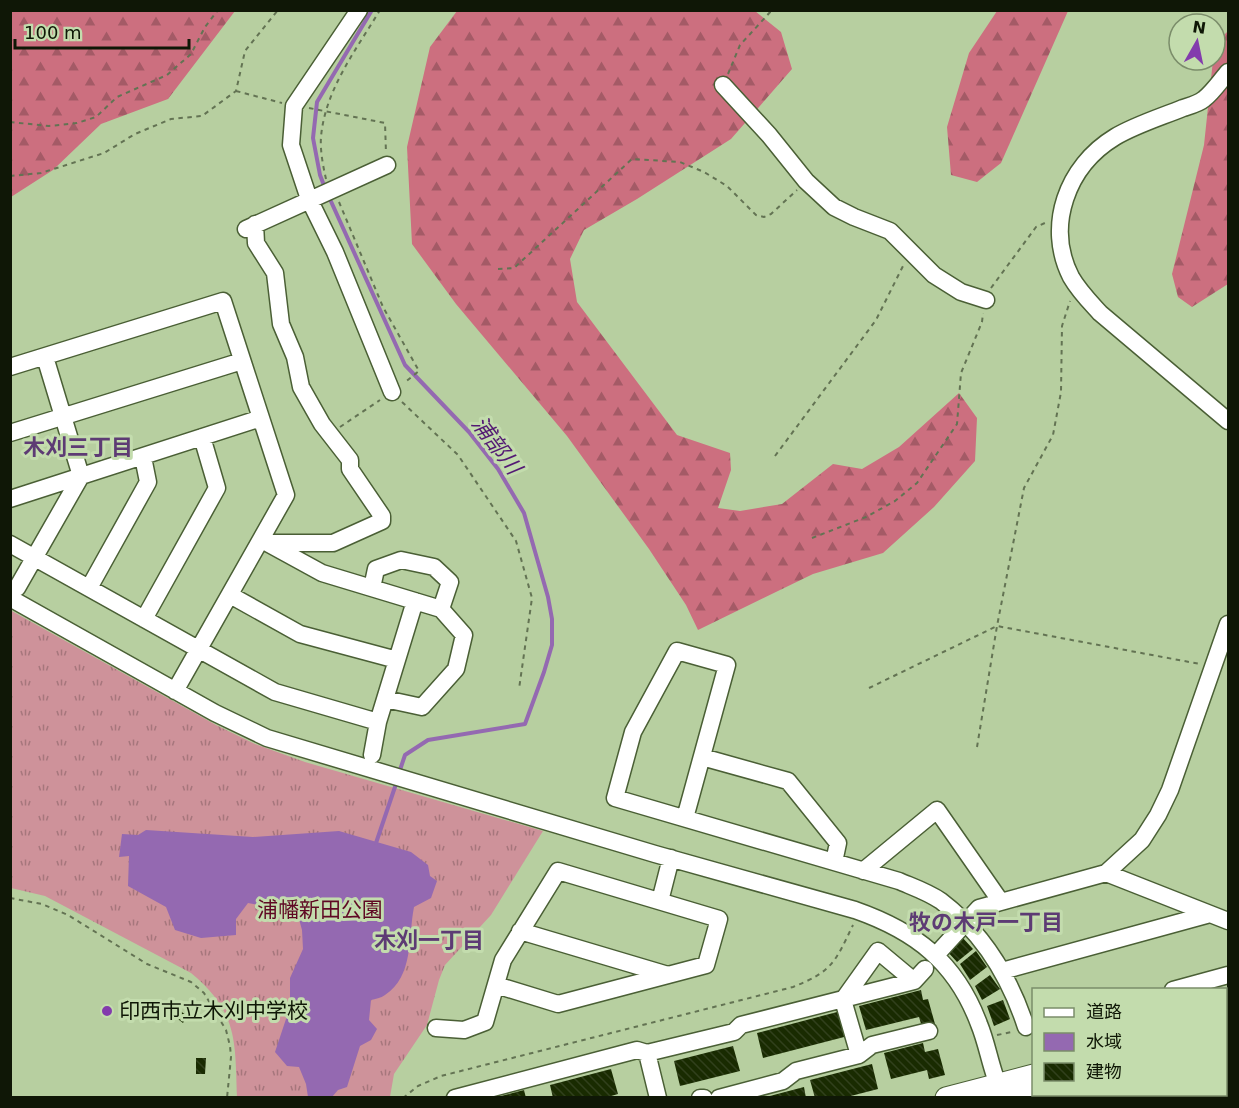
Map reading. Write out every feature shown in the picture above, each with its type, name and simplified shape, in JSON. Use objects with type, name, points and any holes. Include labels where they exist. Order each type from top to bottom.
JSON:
[{"type":"main road","points":[[946,1098],[999,1093],[1032,1076]]},
{"type":"main road","points":[[1017,1098],[1032,1094]]},
{"type":"street","points":[[359,10],[294,106],[291,145],[309,199],[335,252],[392,392]]},
{"type":"street","points":[[1228,72],[1203,100],[1115,137],[1089,158],[1067,190],[1061,219],[1062,250],[1070,275],[1081,293],[1100,313],[1228,421]]},
{"type":"street","points":[[723,85],[769,135],[806,181],[834,207],[890,231],[946,284],[961,292],[986,300]]},
{"type":"street","points":[[264,541],[333,543],[382,521],[382,516],[350,469],[350,460],[322,424],[301,387],[295,357],[281,324],[275,273],[256,243],[250,227],[387,165]]},
{"type":"street","points":[[10,367],[223,301],[286,495],[264,541],[230,595],[176,691]]},
{"type":"street","points":[[45,357],[81,477],[14,593],[176,691],[267,738],[855,910],[884,921],[906,933],[936,955],[957,981],[980,1024],[999,1093]]},
{"type":"street","points":[[10,433],[242,361]]},
{"type":"street","points":[[10,500],[261,418]]},
{"type":"street","points":[[144,619],[217,488],[202,437]]},
{"type":"street","points":[[88,588],[148,482],[143,456]]},
{"type":"street","points":[[264,541],[322,573],[441,609],[464,635],[456,669],[422,707],[386,699]]},
{"type":"street","points":[[10,544],[275,692],[378,722]]},
{"type":"street","points":[[372,588],[376,569],[401,560],[434,567],[450,582],[441,609]]},
{"type":"street","points":[[230,595],[300,634],[397,660]]},
{"type":"street","points":[[372,755],[378,722],[415,601]]},
{"type":"street","points":[[936,955],[979,908],[1106,873],[1142,840],[1170,790],[1228,624]]},
{"type":"street","points":[[685,818],[727,665],[677,651],[633,732],[615,798],[899,881],[925,892],[940,901],[966,924],[992,953],[1019,1005],[1026,1028]]},
{"type":"street","points":[[702,757],[788,781],[838,843],[834,862]]},
{"type":"street","points":[[863,871],[937,810],[1001,902]]},
{"type":"street","points":[[660,901],[671,858]]},
{"type":"street","points":[[436,1028],[464,1030],[485,1022],[503,960],[558,870],[719,919],[706,966],[558,1004],[496,986]]},
{"type":"street","points":[[1106,873],[1228,921]]},
{"type":"street","points":[[1002,971],[1210,914]]},
{"type":"street","points":[[520,931],[670,975]]},
{"type":"street","points":[[455,1098],[637,1050],[647,1053],[734,1032],[741,1025],[843,1000],[920,975],[878,951],[843,1000]]},
{"type":"street","points":[[1180,988],[1228,975]]},
{"type":"street","points":[[843,1000],[859,1055]]},
{"type":"street","points":[[719,1098],[783,1081],[796,1071],[859,1055],[872,1045],[929,1031]]},
{"type":"street","points":[[647,1053],[658,1098]]},
{"type":"path","points":[[10,122],[49,126],[78,123],[96,117],[117,97],[167,75],[192,54],[205,27],[218,10]]},
{"type":"path","points":[[10,176],[41,173],[104,153],[135,134],[171,119],[202,116],[236,91],[245,51],[278,10]]},
{"type":"path","points":[[329,434],[419,371],[383,307],[333,189],[326,178],[321,139],[325,111],[342,71],[380,10]]},
{"type":"path","points":[[723,85],[740,45],[772,10]]},
{"type":"path","points":[[236,91],[294,106],[385,123],[387,165]]},
{"type":"path","points":[[498,269],[514,268],[632,159],[680,162],[704,172],[727,186],[756,215],[764,217],[771,214],[806,181]]},
{"type":"path","points":[[812,538],[866,517],[895,501],[917,483],[957,424],[961,373],[982,322],[988,292],[1036,227],[1061,219]]},
{"type":"path","points":[[775,456],[876,320],[910,250]]},
{"type":"path","points":[[977,747],[997,626],[1024,488],[1053,435],[1061,392],[1062,326],[1076,284]]},
{"type":"path","points":[[392,392],[458,455],[516,541],[532,598],[519,689]]},
{"type":"path","points":[[869,688],[997,626],[1213,667]]},
{"type":"path","points":[[10,897],[42,904],[68,915],[147,964],[191,982],[204,993],[226,1030],[230,1046],[227,1098]]},
{"type":"path","points":[[403,1098],[418,1086],[441,1077],[793,987],[817,978],[837,959],[853,924]]},
{"type":"path","points":[[996,1035],[1026,1028]]},
{"type":"green space","points":[[11,10],[235,11],[168,99],[101,124],[53,170],[11,197]]},
{"type":"green space","points":[[457,11],[755,11],[781,32],[792,69],[731,139],[584,230],[570,259],[577,302],[677,435],[730,453],[731,470],[718,508],[740,511],[782,504],[833,464],[862,469],[899,447],[959,393],[977,418],[975,461],[934,507],[883,553],[813,574],[698,630],[686,605],[649,549],[567,436],[456,304],[412,244],[407,147],[430,47]]},
{"type":"green space","points":[[997,11],[1068,11],[1001,163],[977,182],[951,175],[947,127],[969,53]]},
{"type":"green space","points":[[1227,32],[1228,284],[1192,307],[1178,297],[1172,274],[1204,145],[1212,72],[1227,72]]},
{"type":"green space","name":"浦幡新田公園","points":[[10,610],[216,725],[255,744],[305,762],[543,831],[491,915],[445,965],[427,1025],[394,1074],[390,1097],[237,1097],[234,1043],[226,1015],[218,1001],[191,973],[45,896],[11,888]]},
{"type":"water","points":[[146,830],[253,837],[339,831],[411,852],[428,865],[430,876],[437,881],[431,898],[414,907],[408,955],[401,977],[385,995],[371,1000],[369,1020],[377,1029],[371,1040],[360,1046],[347,1087],[338,1090],[332,1097],[308,1097],[306,1084],[299,1067],[287,1066],[275,1052],[290,1007],[290,978],[303,949],[302,930],[296,908],[282,901],[265,906],[248,903],[236,919],[236,935],[201,938],[175,930],[166,907],[128,886],[129,856],[119,857],[122,834],[138,835]]},
{"type":"building","points":[[961,936],[973,949],[957,962],[946,950]]},
{"type":"building","points":[[976,951],[987,967],[970,980],[960,964]]},
{"type":"building","points":[[990,975],[1000,989],[982,1000],[975,986]]},
{"type":"building","points":[[921,990],[923,1000],[928,999],[935,1024],[922,1027],[919,1017],[866,1030],[859,1006]]},
{"type":"building","points":[[1003,1000],[1010,1019],[994,1026],[987,1006]]},
{"type":"building","points":[[170,1003],[187,1016],[183,1023],[165,1009]]},
{"type":"building","points":[[841,1011],[848,1036],[763,1058],[757,1033]]},
{"type":"building","points":[[923,1043],[925,1052],[938,1049],[945,1075],[929,1079],[927,1070],[891,1079],[884,1053]]},
{"type":"building","points":[[733,1046],[740,1071],[680,1086],[674,1061]]},
{"type":"building","points":[[196,1058],[206,1058],[205,1074],[196,1074]]},
{"type":"building","points":[[872,1064],[878,1089],[843,1098],[815,1098],[810,1080]]},
{"type":"building","points":[[611,1069],[618,1094],[604,1098],[553,1098],[550,1085]]},
{"type":"building","points":[[804,1087],[806,1098],[766,1098],[766,1097]]},
{"type":"building","points":[[524,1090],[526,1098],[497,1098],[497,1097]]},
{"type":"waterway","name":"浦部川","points":[[325,188],[320,175],[313,138],[317,102],[372,10]]},
{"type":"waterway","name":"浦部川","points":[[329,197],[405,365],[469,432],[498,469],[524,513],[552,619],[552,645],[525,724],[428,740],[405,755],[399,773]]},
{"type":"waterway","name":"浦部川","points":[[376,843],[397,781]]},
{"type":"place","name":"印西市立木刈中学校","points":[[107,1011]]},
{"type":"district","name":"木刈三丁目","points":[[78,447]]},
{"type":"district","name":"牧の木戸一丁目","points":[[986,922]]},
{"type":"district","name":"木刈一丁目","points":[[429,940]]}]
